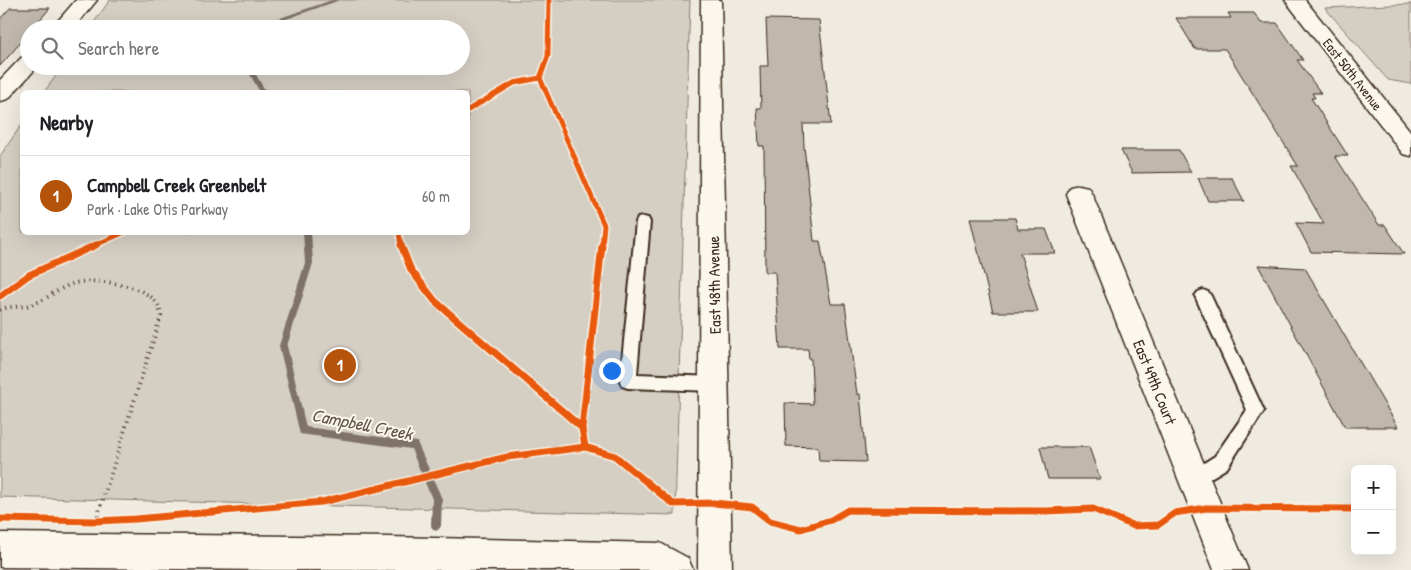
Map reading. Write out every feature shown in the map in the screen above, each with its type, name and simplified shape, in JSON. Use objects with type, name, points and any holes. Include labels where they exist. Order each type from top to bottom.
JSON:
[{"type":"street","points":[[69,20],[88,0]]},
{"type":"street","name":"East 48th Avenue","points":[[711,0],[715,570]]},
{"type":"street","name":"East 50th Avenue","points":[[1295,0],[1411,148]]},
{"type":"street","points":[[0,94],[20,73]]},
{"type":"street","name":"East 49th Court","points":[[1079,194],[1231,570]]},
{"type":"street","points":[[0,550],[117,561],[388,554],[660,560],[676,570]]},
{"type":"lane","points":[[643,222],[628,381],[715,384]]},
{"type":"lane","points":[[1194,479],[1221,462],[1256,411],[1203,296]]},
{"type":"path","points":[[0,310],[20,305],[32,305],[63,288],[89,280],[110,280],[154,297],[160,306],[161,316],[96,521]]},
{"type":"path","points":[[86,521],[104,520]]},
{"type":"shaded area","points":[[110,0],[690,0],[675,515],[0,497],[0,156],[20,127],[20,235],[470,235],[470,90],[45,90],[56,75],[470,75],[470,20],[96,20]]},
{"type":"shaded area","points":[[1411,4],[1411,84],[1388,80],[1325,8]]},
{"type":"building","points":[[10,8],[50,8],[40,20],[20,20],[20,43],[0,66],[0,19]]},
{"type":"building","points":[[1228,13],[1254,13],[1261,23],[1277,23],[1303,60],[1297,60],[1321,93],[1312,93],[1315,98],[1311,98],[1348,156],[1335,156],[1379,225],[1385,225],[1404,254],[1311,252],[1296,223],[1324,224],[1291,166],[1298,166],[1225,49],[1195,49],[1176,18],[1231,18]]},
{"type":"building","points":[[766,19],[819,20],[831,124],[803,124],[814,241],[820,241],[831,304],[845,304],[857,394],[860,394],[866,462],[819,461],[818,447],[786,446],[785,403],[813,404],[811,359],[809,359],[808,349],[780,349],[775,272],[765,272],[764,146],[759,146],[757,108],[761,108],[760,66],[768,66]]},
{"type":"building","points":[[1121,150],[1179,150],[1191,172],[1132,173]]},
{"type":"building","points":[[1198,178],[1232,178],[1244,201],[1208,201]]},
{"type":"building","points":[[970,218],[1015,218],[1018,229],[1046,229],[1055,253],[1020,253],[1038,312],[993,312]]},
{"type":"building","points":[[1258,265],[1305,268],[1398,427],[1345,427]]},
{"type":"building","points":[[1040,447],[1089,447],[1100,479],[1048,479]]},
{"type":"waterway","name":"Campbell Creek","points":[[279,20],[337,0]]},
{"type":"waterway","name":"Campbell Creek","points":[[253,75],[262,90]]},
{"type":"waterway","name":"Campbell Creek","points":[[307,235],[309,263],[283,346],[303,431],[414,445],[437,499],[436,526]]},
{"type":"cycle path","points":[[540,78],[548,56],[549,0]]},
{"type":"cycle path","points":[[470,109],[514,83],[540,78],[604,225],[582,428],[585,447],[615,456],[673,504],[714,503],[752,507],[770,521],[801,529],[831,520],[848,510],[1046,511],[1093,509],[1134,526],[1158,525],[1175,513],[1206,508],[1351,509]]},
{"type":"cycle path","points":[[0,296],[29,275],[118,235]]},
{"type":"cycle path","points":[[399,235],[406,261],[435,301],[582,428]]},
{"type":"cycle path","points":[[0,519],[96,521],[136,519],[322,502],[507,457],[585,447]]},
{"type":"place","name":"Campbell Creek Greenbelt","points":[[340,365]]}]
